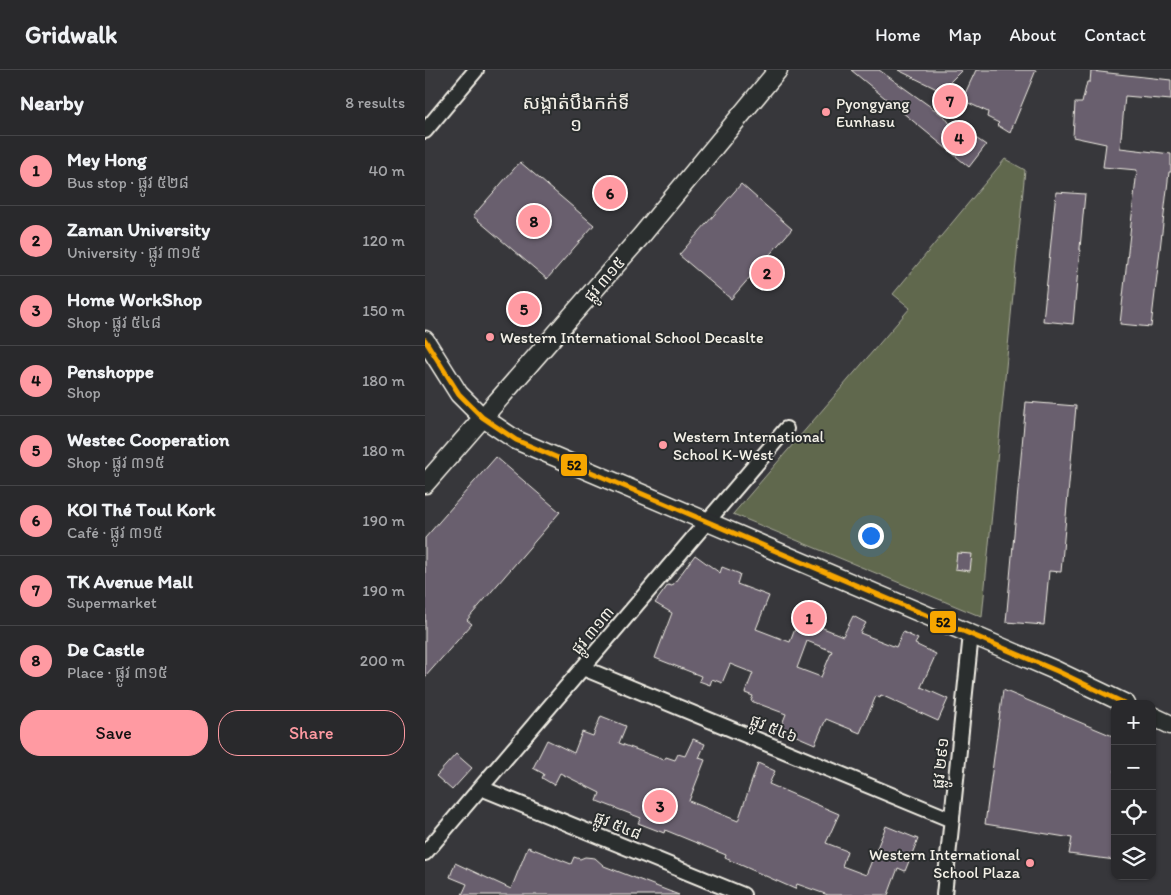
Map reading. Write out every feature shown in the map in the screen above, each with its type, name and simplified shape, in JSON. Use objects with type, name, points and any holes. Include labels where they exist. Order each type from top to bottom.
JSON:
[{"type":"street","points":[[425,131],[476,70]]},
{"type":"street","name":"ផ្លូវ ៣១៥","points":[[425,484],[643,235],[778,70]]},
{"type":"street","points":[[425,340],[459,394],[483,417],[516,440],[706,523],[1057,671],[1118,700]]},
{"type":"street","name":"ផ្លូវ ៣១៣","points":[[425,853],[786,429]]},
{"type":"street","name":"ផ្លូវ ២៩១","points":[[944,895],[971,634]]},
{"type":"street","name":"ផ្លូវ ៥៤៦","points":[[583,668],[952,820]]},
{"type":"street","points":[[1156,718],[1171,726]]},
{"type":"street","name":"ផ្លូវ ៥៤៨","points":[[481,788],[743,895]]},
{"type":"green space","points":[[1005,159],[1025,170],[982,617],[733,514],[910,308],[893,294]]},
{"type":"building","points":[[851,70],[879,70],[945,117],[951,125],[952,122],[986,145],[969,167]]},
{"type":"building","points":[[898,70],[962,70],[941,91]]},
{"type":"building","points":[[976,70],[1036,70],[1010,133],[997,125],[999,123],[987,117],[988,112],[962,100]]},
{"type":"building","points":[[1091,71],[1171,80],[1171,100],[1125,96],[1120,148],[1171,154],[1171,172],[1169,172],[1151,327],[1120,324],[1137,170],[1103,167],[1106,144],[1073,137],[1075,103],[1082,103],[1087,82],[1090,82]]},
{"type":"building","points":[[520,162],[594,225],[547,279],[473,216]]},
{"type":"building","points":[[741,184],[792,229],[731,299],[679,255]]},
{"type":"building","points":[[1056,192],[1085,194],[1073,324],[1043,321]]},
{"type":"building","points":[[1026,402],[1076,406],[1061,572],[1049,571],[1044,625],[1006,622]]},
{"type":"building","points":[[496,457],[560,512],[467,620],[472,624],[425,677],[425,538]]},
{"type":"building","points":[[957,553],[972,554],[970,571],[955,569]]},
{"type":"building","points":[[695,555],[720,573],[722,567],[740,574],[737,584],[769,596],[756,629],[790,642],[803,608],[822,615],[818,626],[843,636],[853,616],[866,623],[860,633],[896,647],[903,632],[918,639],[915,644],[936,654],[921,687],[948,699],[938,721],[881,695],[880,698],[876,696],[860,733],[826,719],[815,744],[780,729],[786,714],[751,701],[753,696],[745,693],[753,673],[730,664],[722,683],[712,679],[710,685],[699,681],[701,676],[655,658],[672,613],[655,603],[668,585],[672,586]],"holes":[[[807,641],[832,651],[821,677],[797,668]]]},
{"type":"building","points":[[1003,690],[1111,735],[1111,859],[1069,854],[1072,838],[985,824]]},
{"type":"building","points":[[601,716],[626,726],[619,743],[664,760],[666,757],[675,760],[678,754],[685,756],[693,739],[705,744],[699,758],[705,760],[689,801],[738,821],[758,763],[775,771],[769,784],[839,814],[826,843],[847,851],[842,866],[866,875],[886,826],[918,839],[905,871],[898,868],[888,895],[828,895],[797,884],[795,889],[725,858],[726,855],[665,830],[664,833],[638,823],[641,818],[597,801],[600,793],[560,773],[554,785],[542,778],[544,774],[533,768],[547,740],[574,753],[582,732],[593,736]]},
{"type":"building","points":[[456,754],[472,768],[452,790],[436,776]]},
{"type":"building","points":[[528,847],[571,864],[574,857],[580,859],[585,857],[595,858],[604,866],[679,895],[462,895],[467,884],[450,877],[455,863],[511,889]]},
{"type":"transit line","name":"52","points":[[425,340],[459,394],[482,417],[516,440],[1057,671],[1118,700]]},
{"type":"place","name":"TK Avenue Mall","points":[[950,101]]},
{"type":"place","name":"Pyongyang Eunhasu","points":[[826,112]]},
{"type":"place","name":"Penshoppe","points":[[959,138]]},
{"type":"place","name":"KOI Thé Toul Kork","points":[[610,193]]},
{"type":"place","name":"De Castle","points":[[534,221]]},
{"type":"place","name":"Zaman University","points":[[767,273]]},
{"type":"place","name":"Westec Cooperation","points":[[524,309]]},
{"type":"place","name":"Western International School Decaslte","points":[[490,337]]},
{"type":"place","name":"Western International School K-West","points":[[663,445]]},
{"type":"place","name":"Mey Hong","points":[[809,618]]},
{"type":"place","name":"Home WorkShop","points":[[660,806]]},
{"type":"place","name":"Western International School Plaza","points":[[1030,863]]},
{"type":"district","name":"សង្កាត់បឹងកក់ទី ១","points":[[576,113]]}]
